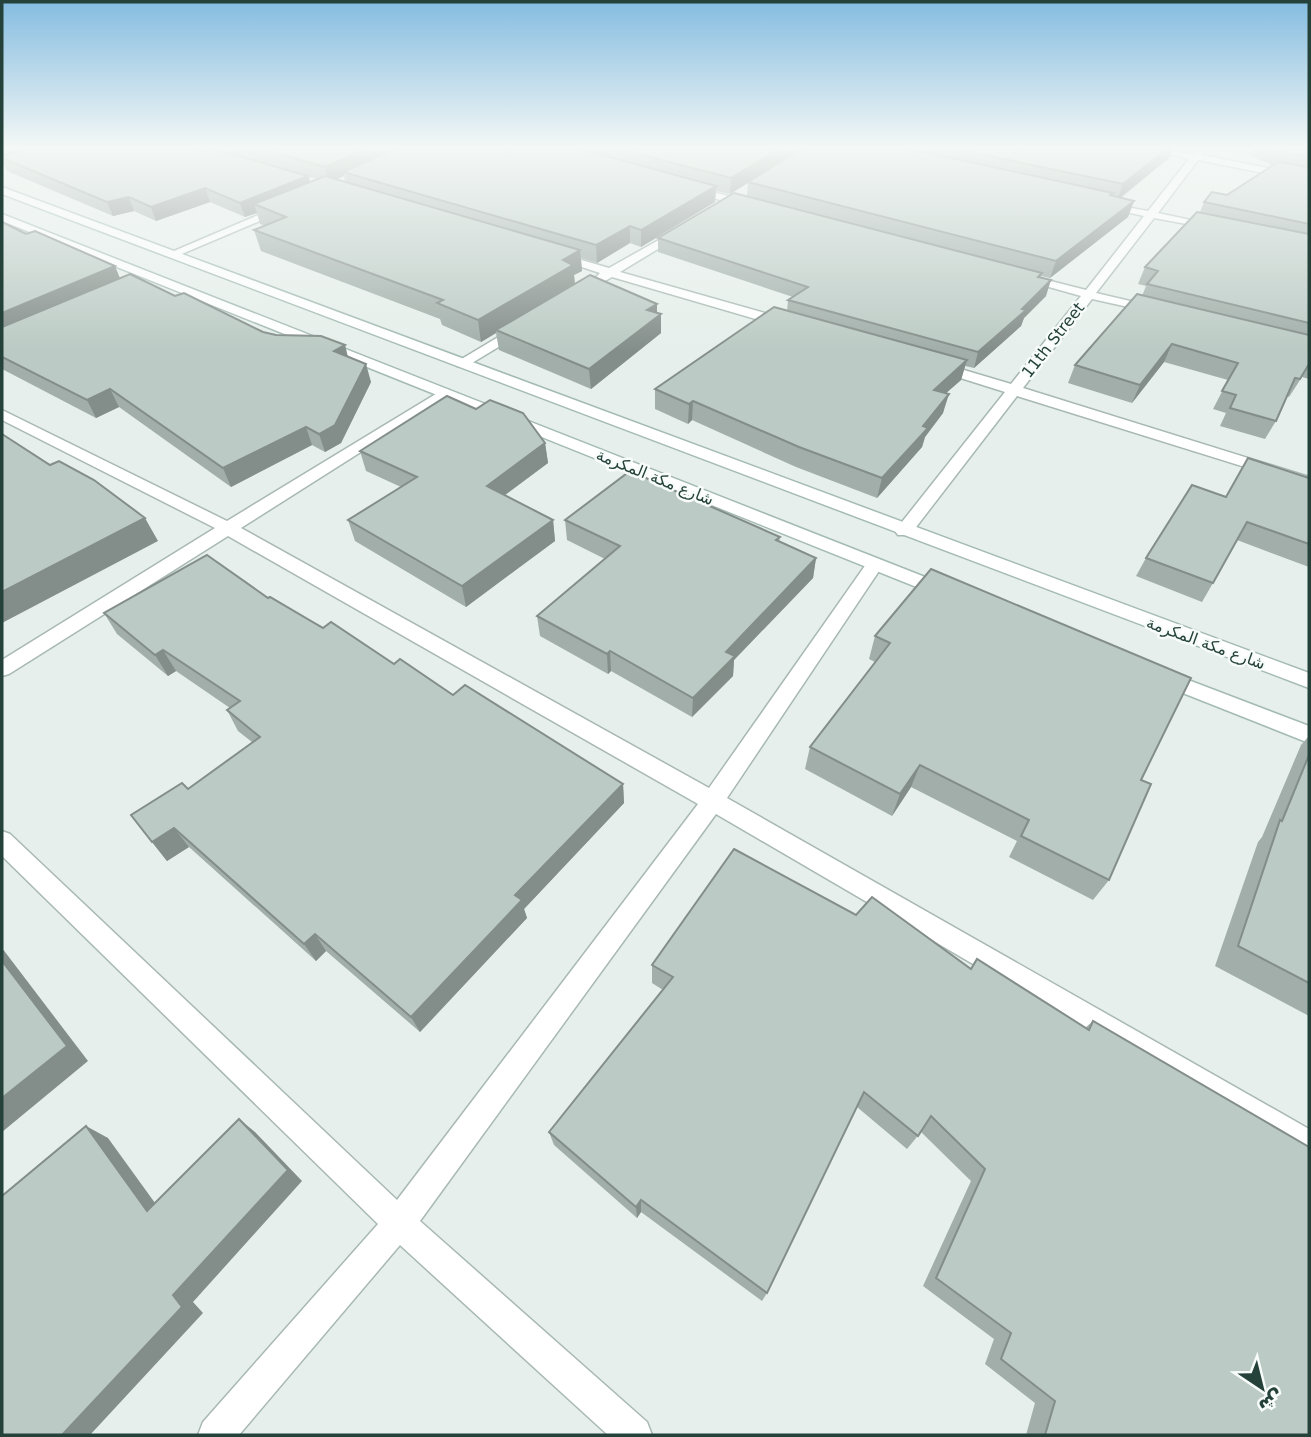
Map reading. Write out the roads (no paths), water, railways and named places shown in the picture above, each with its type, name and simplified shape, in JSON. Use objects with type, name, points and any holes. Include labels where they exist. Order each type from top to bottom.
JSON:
[{"type":"street","name":"شارع مكة المكرمة","points":[[72,216],[1309,681]]},
{"type":"street","points":[[173,254],[262,216]]},
{"type":"street","name":"11th Street","points":[[904,531],[1150,216]]},
{"type":"street","points":[[1156,216],[1230,231]]},
{"type":"street","name":"شارع مكة المكرمة","points":[[2,217],[146,279],[444,393],[965,600]]},
{"type":"street","points":[[586,287],[698,220]]},
{"type":"street","points":[[542,253],[806,329]]},
{"type":"street","points":[[1009,274],[1167,314]]},
{"type":"street","points":[[463,363],[530,321]]},
{"type":"street","points":[[924,362],[1016,388],[1309,482]]},
{"type":"street","points":[[2,668],[444,393]]},
{"type":"street","points":[[2,414],[226,527],[713,801],[1309,1145]]},
{"type":"street","points":[[216,1435],[399,1223],[713,801],[875,565]]},
{"type":"street","points":[[1143,670],[1309,735]]},
{"type":"street","points":[[2,841],[399,1223],[634,1435]]}]
